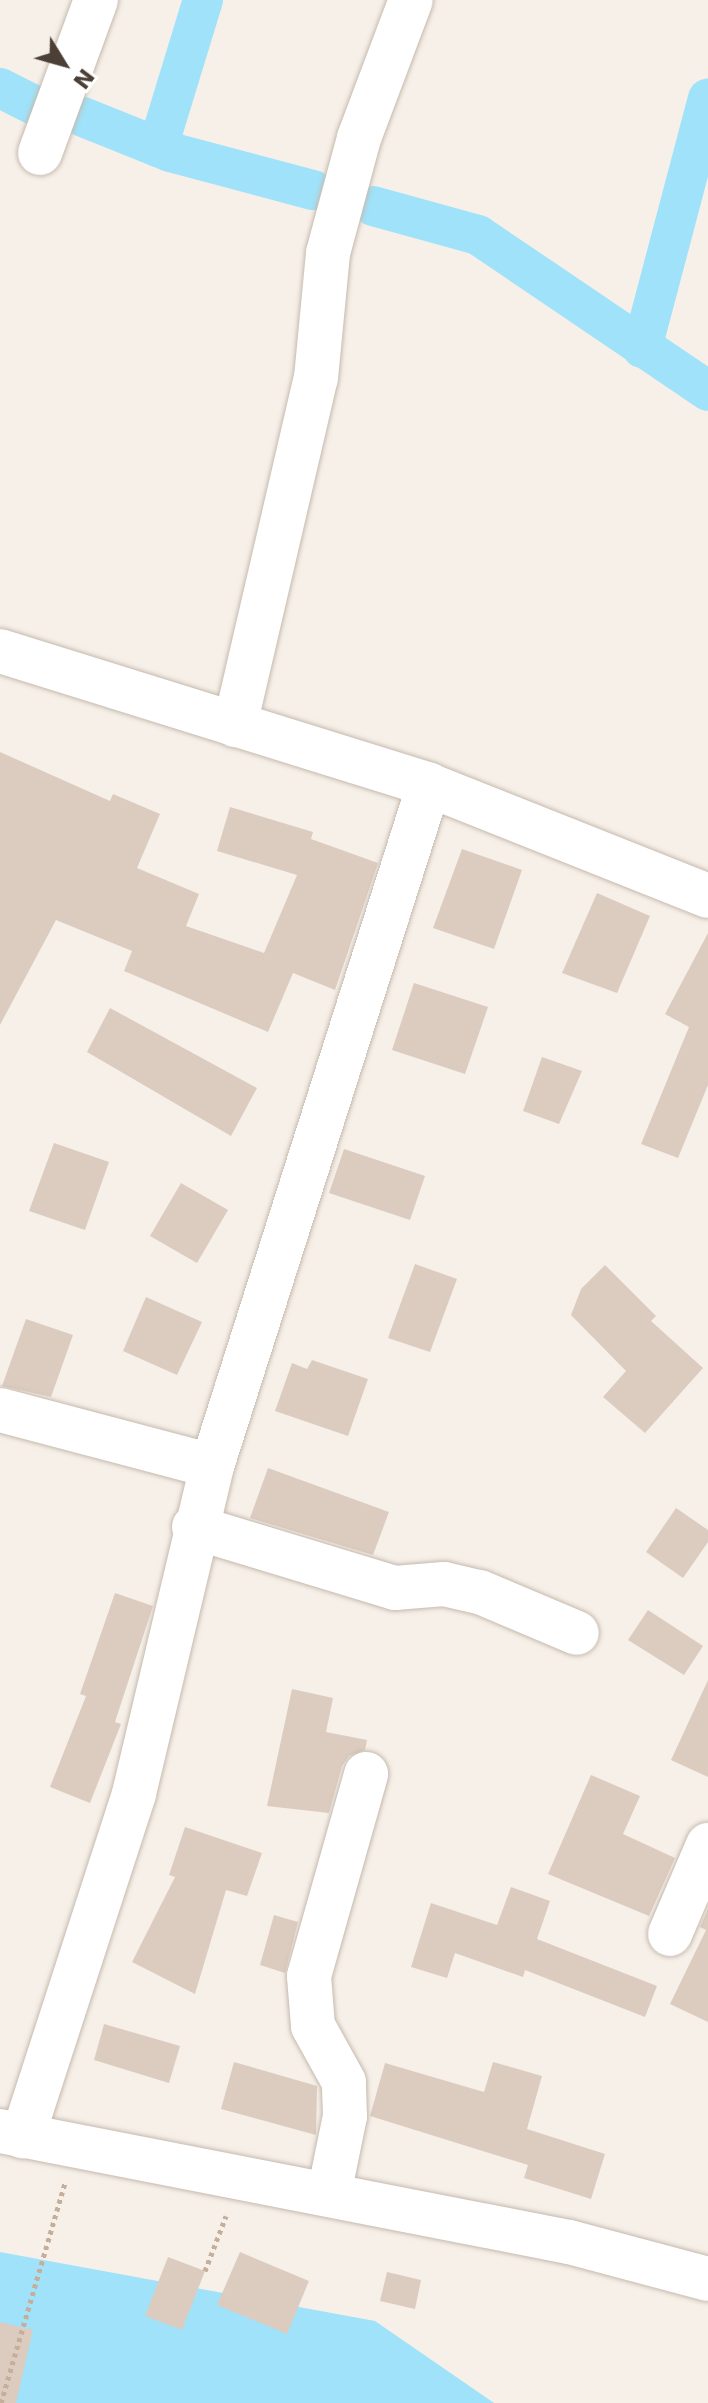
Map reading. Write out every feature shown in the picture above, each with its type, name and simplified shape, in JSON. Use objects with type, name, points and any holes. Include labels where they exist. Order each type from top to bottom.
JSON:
[{"type":"street","points":[[40,153],[96,0]]},
{"type":"street","points":[[235,725],[316,378],[328,253],[359,138],[411,0]]},
{"type":"street","points":[[0,651],[429,785],[708,896]]},
{"type":"street","points":[[429,785],[194,1527],[134,1794],[12,2134],[569,2242],[708,2279]]},
{"type":"street","points":[[0,1410],[212,1466]]},
{"type":"street","points":[[194,1527],[395,1588],[444,1584],[480,1592],[577,1633]]},
{"type":"street","points":[[329,2194],[345,2116],[344,2082],[313,2026],[309,1976],[366,1774]]},
{"type":"street","points":[[670,1934],[708,1845]]},
{"type":"path","points":[[1,2403],[76,2148]]},
{"type":"path","points":[[205,2271],[241,2176]]},
{"type":"water","points":[[0,2252],[375,2321],[494,2403],[0,2403]]},
{"type":"building","points":[[0,752],[110,801],[113,794],[160,814],[137,868],[199,894],[186,926],[264,953],[297,875],[217,851],[230,807],[313,832],[311,839],[378,863],[335,990],[293,973],[268,1032],[124,971],[132,951],[56,920],[0,1025]]},
{"type":"building","points":[[462,849],[522,870],[494,949],[433,928]]},
{"type":"building","points":[[597,893],[650,916],[617,993],[562,973]]},
{"type":"building","points":[[708,933],[708,1085],[678,1158],[641,1144],[689,1027],[665,1014]]},
{"type":"building","points":[[414,983],[488,1007],[465,1074],[392,1050]]},
{"type":"building","points":[[110,1008],[257,1088],[231,1136],[87,1052]]},
{"type":"building","points":[[542,1057],[582,1071],[559,1124],[523,1111]]},
{"type":"building","points":[[54,1143],[109,1162],[85,1230],[29,1211]]},
{"type":"building","points":[[344,1149],[425,1176],[410,1220],[329,1193]]},
{"type":"building","points":[[181,1183],[228,1210],[197,1263],[150,1236]]},
{"type":"building","points":[[415,1264],[457,1279],[430,1352],[388,1338]]},
{"type":"building","points":[[605,1265],[656,1316],[651,1321],[703,1368],[645,1433],[603,1397],[626,1371],[571,1315],[581,1289]]},
{"type":"building","points":[[146,1297],[202,1322],[177,1375],[123,1351]]},
{"type":"building","points":[[26,1319],[73,1335],[51,1397],[2,1386]]},
{"type":"building","points":[[312,1360],[368,1379],[348,1436],[275,1411],[292,1363],[307,1369]]},
{"type":"building","points":[[268,1468],[389,1512],[373,1555],[250,1518]]},
{"type":"building","points":[[676,1508],[708,1530],[708,1542],[683,1578],[646,1552]]},
{"type":"building","points":[[115,1593],[153,1606],[115,1722],[121,1724],[90,1803],[50,1787],[86,1696],[80,1694]]},
{"type":"building","points":[[648,1610],[703,1646],[684,1675],[628,1640]]},
{"type":"building","points":[[708,1680],[708,1777],[671,1760]]},
{"type":"building","points":[[292,1689],[333,1698],[326,1732],[367,1740],[365,1750],[349,1756],[342,1766],[329,1813],[267,1806]]},
{"type":"building","points":[[591,1775],[640,1796],[623,1834],[675,1858],[649,1916],[548,1874]]},
{"type":"building","points":[[185,1827],[262,1853],[247,1896],[226,1890],[195,1994],[132,1962],[175,1877],[169,1875]]},
{"type":"building","points":[[511,1887],[550,1901],[537,1939],[657,1986],[645,2017],[525,1970],[523,1977],[455,1953],[447,1978],[411,1967],[431,1903],[497,1925]]},
{"type":"building","points":[[708,1909],[708,2022],[670,2004],[706,1930],[700,1927]]},
{"type":"building","points":[[274,1915],[298,1922],[285,1973],[260,1965]]},
{"type":"building","points":[[104,2024],[180,2046],[169,2083],[94,2060]]},
{"type":"building","points":[[234,2062],[317,2086],[316,2135],[221,2109]]},
{"type":"building","points":[[493,2062],[542,2076],[527,2129],[605,2154],[591,2199],[524,2178],[528,2165],[370,2116],[385,2063],[484,2092]]},
{"type":"building","points":[[240,2252],[309,2281],[287,2334],[217,2305]]},
{"type":"building","points":[[168,2257],[205,2271],[182,2330],[145,2316]]},
{"type":"building","points":[[387,2272],[421,2280],[415,2309],[380,2301]]},
{"type":"building","points":[[0,2322],[33,2330],[16,2403],[0,2403]]},
{"type":"waterway","points":[[158,147],[203,0]]},
{"type":"waterway","points":[[0,88],[38,107]]},
{"type":"waterway","points":[[642,348],[708,99]]},
{"type":"waterway","points":[[83,117],[170,152],[313,190]]},
{"type":"waterway","points":[[373,206],[478,235],[708,391]]}]
